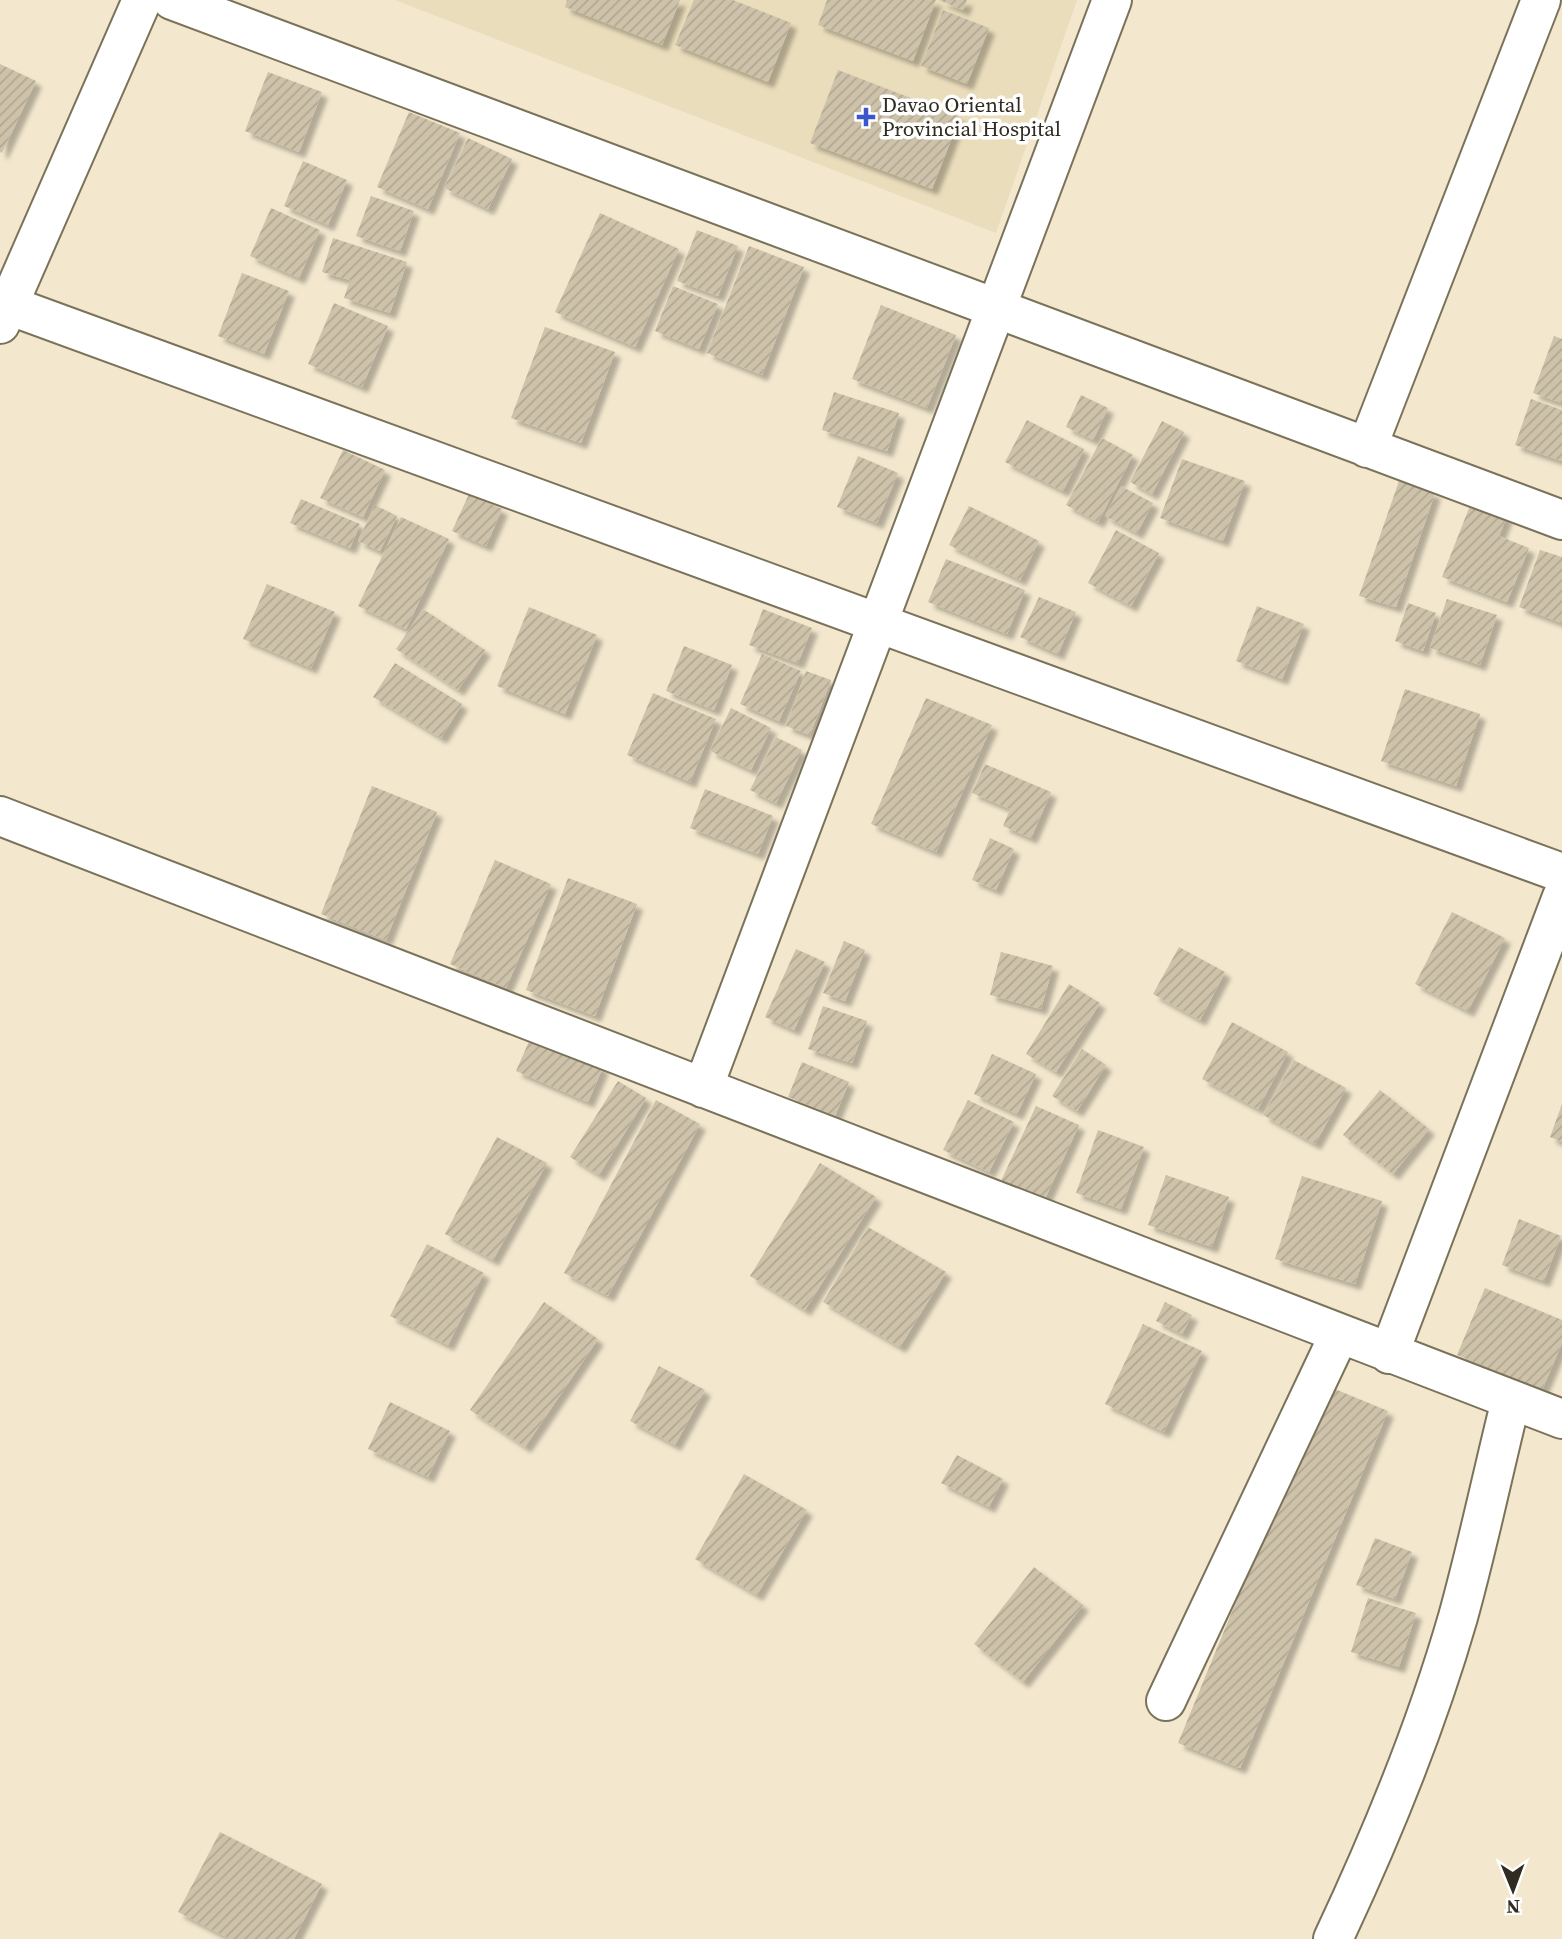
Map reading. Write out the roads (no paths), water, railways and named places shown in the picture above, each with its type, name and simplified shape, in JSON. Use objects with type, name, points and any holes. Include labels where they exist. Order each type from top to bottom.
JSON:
[{"type":"street","points":[[142,0],[4,314],[878,622],[1562,873]]},
{"type":"street","points":[[172,0],[1562,520]]},
{"type":"street","points":[[703,1088],[1112,0]]},
{"type":"street","points":[[1367,447],[1541,0]]},
{"type":"street","points":[[0,816],[1562,1419]]},
{"type":"street","points":[[1388,1354],[1562,898]]},
{"type":"street","points":[[1166,1701],[1339,1335]]},
{"type":"street","points":[[1333,1939],[1397,1796],[1428,1710],[1458,1617],[1511,1400]]},
{"type":"place","name":"Davao Oriental Provincial Hospital","points":[[866,117]]}]
